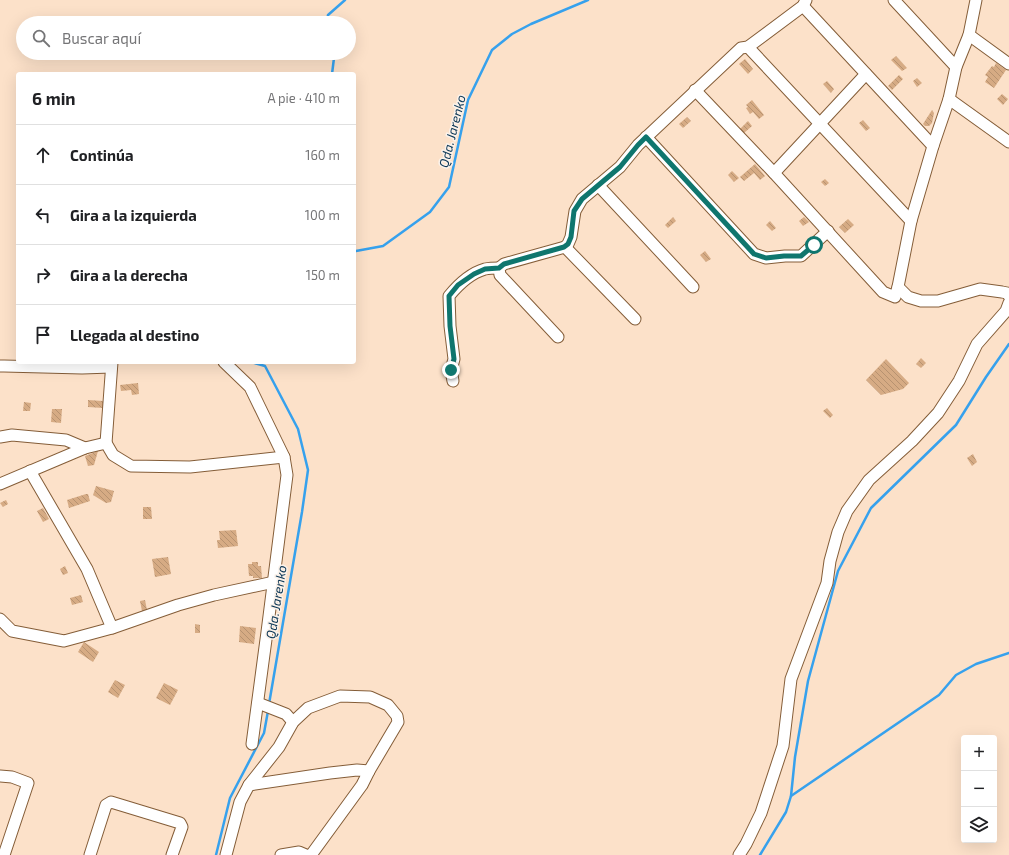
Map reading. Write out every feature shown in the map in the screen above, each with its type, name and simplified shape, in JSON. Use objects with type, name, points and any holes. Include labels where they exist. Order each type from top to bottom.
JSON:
[{"type":"street","points":[[695,90],[828,231],[883,292],[895,297],[911,221],[933,146],[949,99],[956,67],[969,34],[976,0]]},
{"type":"street","points":[[898,2],[956,67]]},
{"type":"street","points":[[453,381],[451,370],[454,359],[450,326],[449,296],[458,285],[474,274],[485,269],[499,268],[504,264],[564,247],[568,244],[571,237],[574,211],[582,199],[620,167],[646,137],[741,48],[748,47],[804,3],[866,74],[933,146]]},
{"type":"street","points":[[969,34],[1009,64]]},
{"type":"street","points":[[748,47],[911,221]]},
{"type":"street","points":[[774,173],[866,74]]},
{"type":"street","points":[[949,99],[1009,142]]},
{"type":"street","points":[[646,137],[754,254],[766,258],[801,256],[828,231]]},
{"type":"street","points":[[598,185],[693,287]]},
{"type":"street","points":[[564,247],[635,319]]},
{"type":"street","points":[[499,268],[500,274],[558,337]]},
{"type":"street","points":[[898,286],[908,297],[921,301],[938,301],[980,290],[1007,293],[1009,296]]},
{"type":"street","points":[[739,855],[761,813],[783,746],[791,679],[826,583],[838,532],[847,511],[869,480],[912,441],[938,413],[959,381],[977,344],[1006,311],[1009,303]]},
{"type":"street","points":[[0,366],[82,368],[112,364],[106,442],[113,455],[131,466],[190,467],[284,457]]},
{"type":"street","points":[[226,364],[250,387],[284,457],[287,475],[252,744]]},
{"type":"street","points":[[0,437],[12,435],[66,440],[85,448]]},
{"type":"street","points":[[0,484],[85,448],[106,442]]},
{"type":"street","points":[[30,471],[87,569],[112,628]]},
{"type":"street","points":[[0,619],[12,631],[64,641],[112,628],[178,605],[214,595],[274,582]]},
{"type":"street","points":[[226,855],[240,802],[249,786],[279,746],[293,722],[308,708],[340,696],[370,697],[388,705],[397,716],[398,722],[369,771],[362,786],[311,855]]},
{"type":"street","points":[[258,703],[286,714],[293,722]]},
{"type":"street","points":[[249,786],[336,772],[357,770],[369,771]]},
{"type":"street","points":[[0,776],[12,777],[28,783],[4,855]]},
{"type":"street","points":[[90,855],[106,805],[111,802],[180,823],[182,827],[172,855]]},
{"type":"street","points":[[281,855],[297,852],[301,852],[306,855]]},
{"type":"building","points":[[896,56],[907,68],[902,71],[891,60]]},
{"type":"building","points":[[745,59],[753,69],[748,74],[739,64]]},
{"type":"building","points":[[996,63],[1006,70],[994,88],[985,82],[988,77],[985,75],[992,66],[994,67]]},
{"type":"building","points":[[899,75],[903,79],[892,90],[888,86]]},
{"type":"building","points":[[917,78],[922,83],[917,87],[913,81]]},
{"type":"building","points":[[827,81],[834,89],[831,93],[823,84]]},
{"type":"building","points":[[1002,94],[1008,99],[1003,105],[997,99]]},
{"type":"building","points":[[752,100],[764,115],[759,119],[753,112],[750,114],[746,108],[748,107],[746,105]]},
{"type":"building","points":[[932,110],[934,113],[932,123],[929,126],[925,126],[923,124]]},
{"type":"building","points":[[687,117],[691,121],[683,128],[679,124]]},
{"type":"building","points":[[863,120],[870,128],[866,131],[859,123]]},
{"type":"building","points":[[748,121],[752,126],[744,133],[740,129]]},
{"type":"building","points":[[755,164],[765,176],[760,180],[754,173],[744,181],[740,177]]},
{"type":"building","points":[[732,171],[739,178],[734,182],[728,175]]},
{"type":"building","points":[[825,179],[829,183],[825,186],[821,182]]},
{"type":"building","points":[[673,217],[676,221],[668,228],[665,225]]},
{"type":"building","points":[[804,217],[809,222],[803,226],[799,221]]},
{"type":"building","points":[[848,219],[854,225],[845,233],[839,227]]},
{"type":"building","points":[[770,221],[776,228],[772,231],[766,225]]},
{"type":"building","points":[[705,251],[711,259],[706,262],[700,255]]},
{"type":"building","points":[[921,358],[926,363],[921,368],[916,364]]},
{"type":"building","points":[[886,359],[909,383],[903,389],[881,395],[866,380]]},
{"type":"building","points":[[138,383],[139,394],[132,395],[131,390],[121,391],[120,385]]},
{"type":"building","points":[[88,400],[103,401],[103,408],[88,407]]},
{"type":"building","points":[[24,402],[31,403],[30,411],[23,411]]},
{"type":"building","points":[[827,408],[833,415],[830,418],[823,411]]},
{"type":"building","points":[[52,409],[62,409],[61,423],[51,422]]},
{"type":"building","points":[[98,451],[94,465],[88,466],[85,456]]},
{"type":"building","points":[[973,454],[977,462],[972,466],[967,458]]},
{"type":"building","points":[[96,486],[114,491],[111,502],[106,503],[93,495]]},
{"type":"building","points":[[88,494],[90,501],[69,508],[67,500]]},
{"type":"building","points":[[6,500],[8,504],[3,507],[0,503]]},
{"type":"building","points":[[143,507],[151,507],[152,519],[143,519]]},
{"type":"building","points":[[43,508],[49,519],[43,522],[37,511]]},
{"type":"building","points":[[236,530],[238,546],[218,548],[217,540],[220,540],[219,531]]},
{"type":"building","points":[[168,557],[171,574],[155,577],[152,559]]},
{"type":"building","points":[[252,562],[258,562],[258,566],[261,566],[262,578],[253,578],[253,576],[249,576],[248,564],[252,564]]},
{"type":"building","points":[[65,566],[68,573],[63,575],[60,569]]},
{"type":"building","points":[[81,595],[83,602],[72,605],[70,598]]},
{"type":"building","points":[[145,600],[147,610],[142,611],[140,601]]},
{"type":"building","points":[[195,624],[200,625],[200,633],[195,633]]},
{"type":"building","points":[[240,626],[256,628],[254,644],[239,642]]},
{"type":"building","points":[[84,642],[99,652],[93,662],[78,652]]},
{"type":"building","points":[[115,680],[125,685],[118,698],[108,692]]},
{"type":"building","points":[[164,683],[178,690],[170,705],[156,698]]},
{"type":"waterway","points":[[328,16],[345,0]]},
{"type":"waterway","name":"Qda. Jarenko","points":[[356,251],[383,246],[430,212],[449,187],[468,100],[492,50],[512,34],[531,24],[588,0]]},
{"type":"waterway","points":[[332,72],[334,60]]},
{"type":"waterway","points":[[760,855],[786,812],[791,796],[795,757],[808,681],[838,571],[871,508],[956,425],[1009,344]]},
{"type":"waterway","name":"Qda. Jarenko","points":[[258,364],[265,366],[298,429],[308,470],[269,704]]},
{"type":"waterway","points":[[791,796],[939,695],[956,675],[976,664],[1009,653]]},
{"type":"waterway","name":"Qda. Jarenko","points":[[216,855],[230,798],[264,733],[268,711]]},
{"type":"route","points":[[451,370],[454,359],[450,326],[449,296],[458,285],[474,274],[485,269],[499,268],[504,264],[555,250],[568,244],[571,237],[574,211],[582,199],[620,167],[646,137],[754,254],[766,258],[801,256],[814,245]]}]
